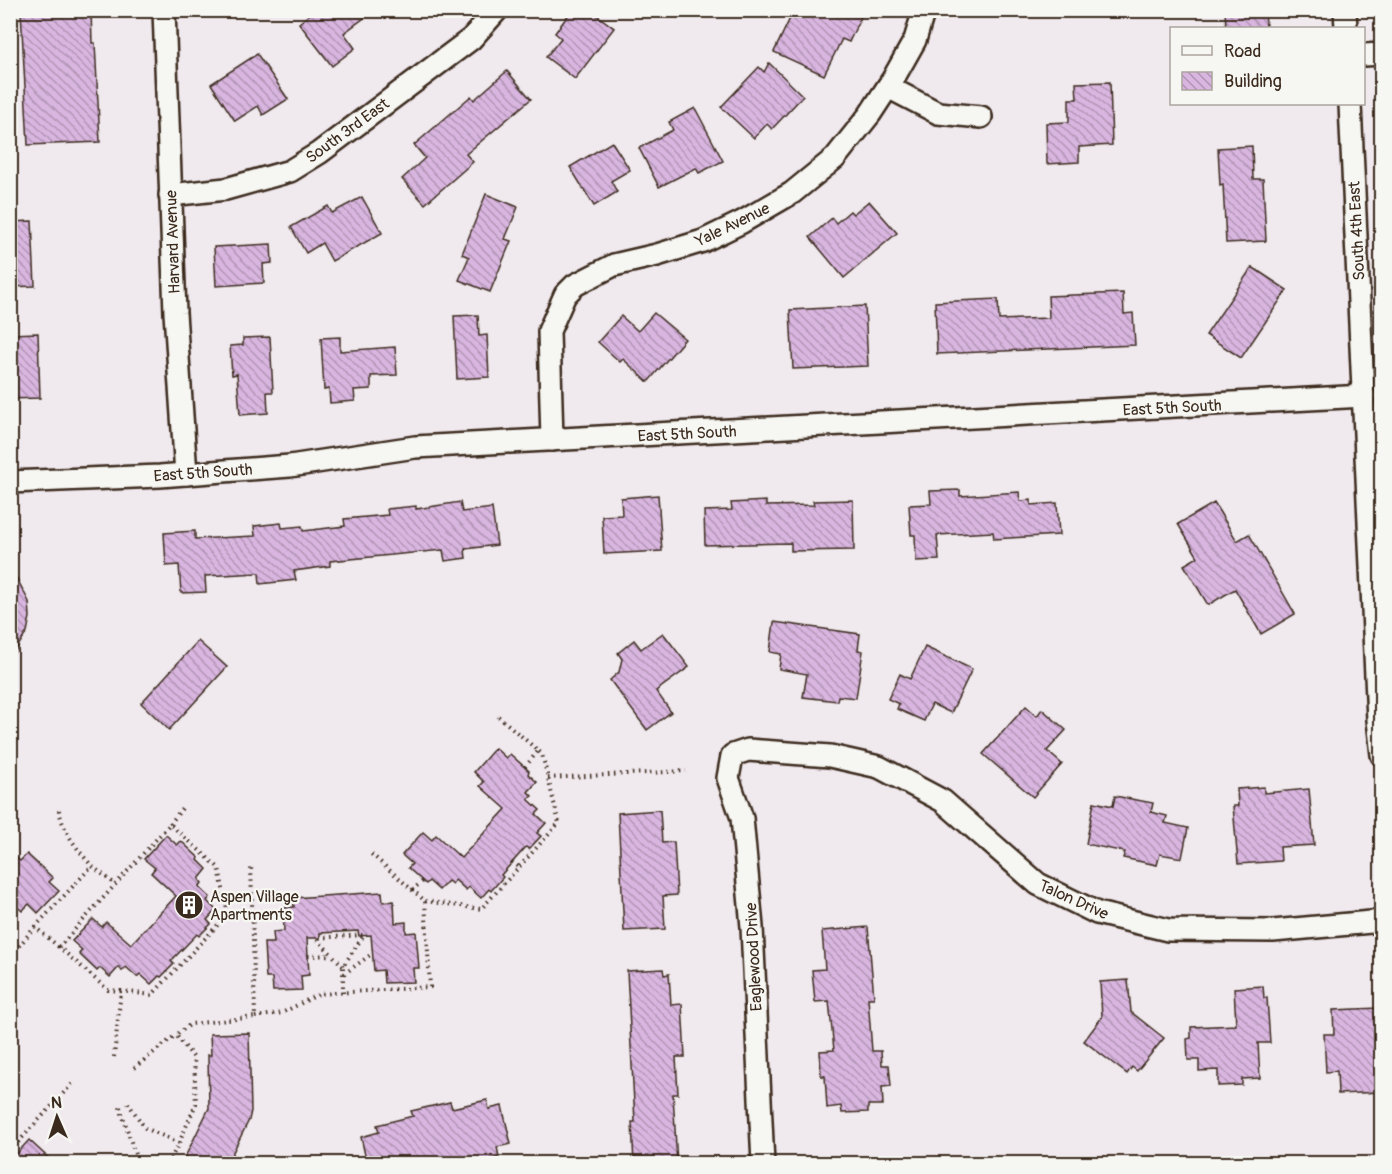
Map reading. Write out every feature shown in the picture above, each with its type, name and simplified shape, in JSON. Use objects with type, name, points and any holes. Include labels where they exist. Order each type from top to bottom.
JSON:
[{"type":"street","name":"Harvard Avenue","points":[[164,10],[175,313],[186,474]]},
{"type":"street","name":"South 3rd East","points":[[171,195],[226,189],[290,171],[319,153],[471,39],[497,10]]},
{"type":"street","name":"Yale Avenue","points":[[552,440],[549,331],[557,310],[570,290],[590,276],[614,265],[704,241],[792,193],[835,158],[888,87],[915,40],[924,10]]},
{"type":"street","points":[[1345,10],[1346,27]]},
{"type":"street","points":[[1365,55],[1382,54]]},
{"type":"street","points":[[888,87],[938,113],[981,117]]},
{"type":"street","name":"South 4th East","points":[[1350,105],[1378,720],[1382,755]]},
{"type":"street","name":"East 5th South","points":[[10,482],[186,474],[290,466],[415,447],[1364,396]]},
{"type":"street","name":"Talon Drive","points":[[733,755],[748,750],[830,756],[879,767],[943,801],[1038,884],[1097,913],[1168,930],[1273,930],[1382,921]]},
{"type":"street","name":"Eaglewood Drive","points":[[733,755],[728,778],[742,818],[752,927],[762,1164]]},
{"type":"path","points":[[370,853],[425,901],[481,909],[559,822],[542,754],[498,716]]},
{"type":"path","points":[[525,767],[538,751]]},
{"type":"path","points":[[548,778],[686,771]]},
{"type":"path","points":[[59,947],[183,807]]},
{"type":"path","points":[[59,810],[61,821],[74,845],[92,866],[115,885]]},
{"type":"path","points":[[35,927],[108,990],[152,995],[228,914],[219,868],[170,824]]},
{"type":"path","points":[[512,862],[519,867]]},
{"type":"path","points":[[251,864],[255,1017]]},
{"type":"path","points":[[10,940],[18,946],[92,866]]},
{"type":"path","points":[[412,890],[423,880]]},
{"type":"path","points":[[134,1068],[191,1024],[282,1013],[319,994],[430,987],[425,901]]},
{"type":"path","points":[[343,966],[316,938],[364,935],[343,966],[343,993]]},
{"type":"path","points":[[343,975],[373,953]]},
{"type":"path","points":[[308,956],[332,955]]},
{"type":"path","points":[[114,1057],[121,991]]},
{"type":"path","points":[[168,1164],[196,1104],[194,1058],[176,1035]]},
{"type":"path","points":[[10,1151],[72,1084]]},
{"type":"path","points":[[128,1103],[145,1128],[179,1143]]},
{"type":"path","points":[[120,1107],[138,1164]]},
{"type":"building","points":[[21,10],[91,10],[100,142],[28,145]]},
{"type":"building","points":[[315,10],[375,10],[344,33],[355,48],[332,66],[299,23]]},
{"type":"building","points":[[572,10],[590,10],[614,28],[575,79],[546,57],[561,38],[555,33]]},
{"type":"building","points":[[794,10],[864,10],[849,42],[842,39],[824,75],[774,52]]},
{"type":"building","points":[[1225,10],[1265,10],[1266,27],[1226,27]]},
{"type":"building","points":[[257,54],[288,99],[263,115],[258,106],[235,121],[211,84]]},
{"type":"building","points":[[769,63],[803,96],[772,129],[767,124],[754,138],[721,107],[759,67],[764,72]]},
{"type":"building","points":[[507,71],[531,99],[466,154],[473,162],[425,204],[402,179],[425,158],[414,145],[471,96],[474,100]]},
{"type":"building","points":[[1110,82],[1112,145],[1079,147],[1079,162],[1047,164],[1046,123],[1069,122],[1069,99],[1077,99],[1076,83]]},
{"type":"building","points":[[695,108],[723,161],[699,173],[696,168],[659,187],[639,148],[673,130],[669,122]]},
{"type":"building","points":[[612,142],[630,170],[611,181],[617,192],[594,206],[570,167]]},
{"type":"building","points":[[1252,146],[1253,179],[1263,179],[1266,241],[1226,243],[1223,184],[1220,185],[1218,148]]},
{"type":"building","points":[[486,194],[518,207],[505,239],[511,241],[490,292],[459,280],[469,257],[462,254]]},
{"type":"building","points":[[362,197],[382,233],[332,261],[322,243],[306,253],[291,227],[328,206],[332,213]]},
{"type":"building","points":[[869,201],[897,233],[844,278],[810,237],[832,218],[836,223],[850,211],[853,214]]},
{"type":"building","points":[[32,221],[35,286],[10,287],[10,222]]},
{"type":"building","points":[[271,244],[272,263],[263,264],[264,283],[216,286],[214,247]]},
{"type":"building","points":[[1252,267],[1287,290],[1241,358],[1206,335]]},
{"type":"building","points":[[1123,293],[1124,314],[1133,313],[1135,345],[937,354],[935,302],[998,299],[999,320],[1049,318],[1048,296]]},
{"type":"building","points":[[865,306],[868,366],[793,369],[790,310]]},
{"type":"building","points":[[654,313],[685,339],[648,382],[623,359],[620,362],[598,342],[621,316],[638,331]]},
{"type":"building","points":[[478,315],[479,336],[487,335],[489,377],[457,379],[454,316]]},
{"type":"building","points":[[38,333],[40,398],[10,399],[10,334]]},
{"type":"building","points":[[270,337],[273,392],[267,392],[268,413],[240,415],[237,374],[232,375],[230,346],[243,345],[243,338]]},
{"type":"building","points":[[340,337],[340,351],[395,347],[397,375],[371,376],[371,389],[354,390],[355,401],[330,403],[329,389],[324,390],[321,338]]},
{"type":"building","points":[[960,490],[960,496],[1019,492],[1020,501],[1031,500],[1031,505],[1057,503],[1059,535],[994,539],[993,532],[937,535],[939,560],[916,561],[915,535],[911,535],[909,505],[931,504],[930,491]]},
{"type":"building","points":[[658,495],[662,551],[604,554],[602,516],[622,515],[621,498]]},
{"type":"building","points":[[853,500],[854,550],[791,551],[791,543],[705,545],[704,511],[732,510],[731,503],[766,501],[766,506],[814,505],[813,501]]},
{"type":"building","points":[[460,502],[462,512],[492,508],[497,545],[465,549],[466,558],[445,561],[443,550],[330,561],[330,566],[294,571],[296,580],[260,584],[259,573],[205,576],[206,592],[181,593],[179,565],[166,566],[164,533],[195,531],[195,539],[255,536],[254,526],[281,523],[282,528],[302,526],[303,531],[345,526],[344,519],[388,515],[387,509],[416,506],[416,509]]},
{"type":"building","points":[[1214,503],[1237,541],[1249,534],[1295,614],[1261,634],[1235,589],[1208,605],[1184,565],[1198,557],[1178,524]]},
{"type":"building","points":[[10,565],[29,602],[30,617],[27,632],[10,659]]},
{"type":"building","points":[[774,622],[860,634],[858,650],[863,651],[856,698],[838,696],[837,701],[803,697],[807,674],[779,669],[781,654],[770,652]]},
{"type":"building","points":[[663,633],[689,667],[656,691],[671,712],[647,730],[610,680],[619,672],[622,659],[618,653],[634,640],[641,649]]},
{"type":"building","points":[[198,641],[227,667],[169,730],[141,703]]},
{"type":"building","points":[[925,647],[972,669],[951,713],[932,704],[924,721],[897,709],[899,704],[888,699],[900,674],[910,679]]},
{"type":"building","points":[[1026,706],[1037,716],[1042,709],[1066,730],[1047,751],[1062,764],[1033,797],[983,754]]},
{"type":"building","points":[[495,748],[506,758],[510,754],[529,771],[528,774],[537,782],[528,792],[532,796],[528,799],[540,810],[536,814],[546,823],[537,833],[541,836],[529,849],[526,847],[501,875],[503,877],[491,891],[489,889],[481,898],[469,887],[466,890],[455,880],[452,884],[448,881],[439,890],[429,881],[426,884],[408,868],[412,864],[402,855],[423,832],[432,840],[436,835],[461,858],[506,809],[480,786],[484,782],[474,772]]},
{"type":"building","points":[[1264,787],[1264,793],[1309,789],[1314,845],[1280,847],[1281,861],[1238,864],[1233,806],[1238,806],[1237,789]]},
{"type":"building","points":[[1115,796],[1153,803],[1151,812],[1167,816],[1165,823],[1188,828],[1182,858],[1160,854],[1157,865],[1123,858],[1125,852],[1086,844],[1094,802],[1113,806]]},
{"type":"building","points":[[660,810],[662,843],[674,842],[677,895],[663,896],[665,929],[624,931],[618,813]]},
{"type":"building","name":"Aspen Village Apartments","points":[[166,835],[177,845],[181,841],[207,869],[199,879],[202,883],[199,887],[210,897],[207,901],[216,910],[207,920],[211,924],[199,936],[197,934],[171,961],[174,964],[151,984],[140,974],[137,977],[126,967],[122,971],[119,967],[110,977],[100,968],[97,971],[79,954],[82,950],[72,941],[93,919],[102,927],[106,922],[131,944],[176,896],[151,873],[155,868],[144,859]]},
{"type":"building","points":[[10,853],[20,861],[27,854],[53,878],[49,882],[59,891],[38,913],[29,904],[22,911],[10,900]]},
{"type":"building","name":"Aspen Village Apartments","points":[[382,892],[383,902],[394,901],[395,923],[406,922],[406,933],[416,932],[419,968],[413,968],[414,982],[384,983],[383,970],[374,971],[371,935],[359,936],[358,931],[320,933],[320,938],[307,938],[309,975],[301,976],[302,990],[273,991],[272,978],[266,978],[264,943],[274,943],[273,932],[284,931],[283,908],[294,907],[293,898]]},
{"type":"building","points":[[868,927],[874,998],[868,998],[872,1051],[881,1051],[882,1065],[889,1065],[891,1086],[882,1087],[883,1105],[868,1105],[868,1112],[842,1113],[841,1106],[827,1108],[825,1076],[821,1076],[820,1051],[834,1050],[829,1001],[815,1002],[812,970],[825,969],[822,931]]},
{"type":"building","points":[[663,969],[664,975],[669,974],[671,1005],[682,1004],[685,1057],[676,1057],[678,1094],[673,1094],[677,1164],[634,1164],[632,1122],[635,1122],[627,971]]},
{"type":"building","points":[[1128,980],[1131,1012],[1164,1038],[1137,1071],[1132,1067],[1127,1074],[1084,1041],[1102,1017],[1100,982]]},
{"type":"building","points":[[1263,986],[1264,998],[1267,998],[1270,1043],[1258,1043],[1260,1078],[1242,1079],[1242,1085],[1218,1086],[1218,1070],[1199,1071],[1199,1060],[1188,1060],[1187,1039],[1191,1038],[1191,1027],[1236,1025],[1234,988]]},
{"type":"building","points":[[1379,1008],[1382,1092],[1338,1094],[1337,1071],[1326,1072],[1324,1034],[1334,1034],[1333,1010]]},
{"type":"building","points":[[249,1033],[251,1111],[249,1120],[227,1164],[197,1164],[184,1159],[209,1108],[210,1034]]},
{"type":"building","points":[[487,1100],[489,1109],[502,1106],[511,1144],[497,1147],[499,1157],[472,1164],[367,1164],[361,1137],[379,1132],[377,1125],[413,1116],[411,1111],[450,1102],[452,1108]]},
{"type":"building","points":[[29,1140],[55,1164],[10,1164],[10,1161]]},
{"type":"place","name":"Aspen Village Apartments","points":[[189,905]]}]
